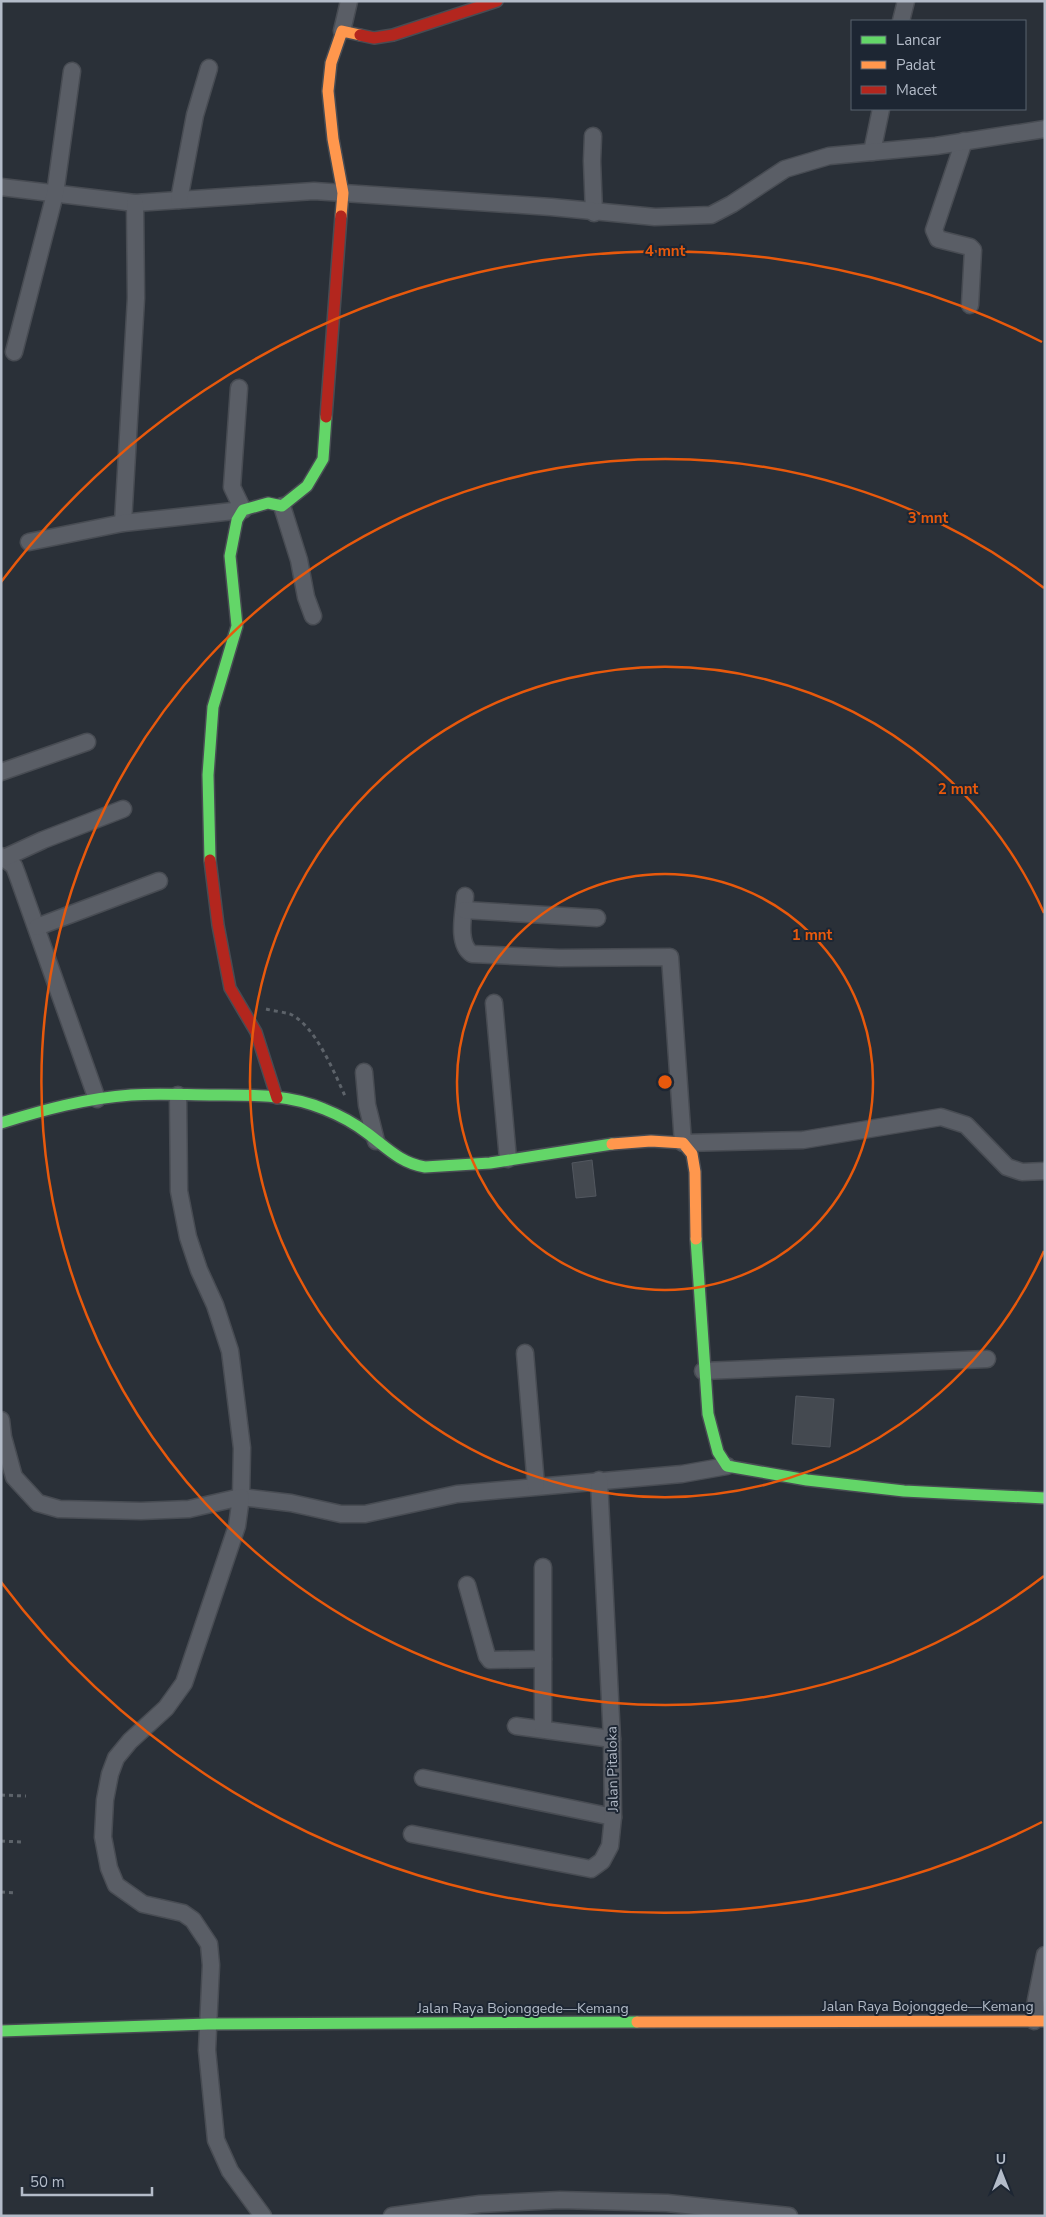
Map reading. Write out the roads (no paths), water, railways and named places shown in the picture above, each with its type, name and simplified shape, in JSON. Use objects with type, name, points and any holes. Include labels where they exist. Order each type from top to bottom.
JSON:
[{"type":"main road","points":[[277,1098],[256,1032],[230,988],[218,924],[208,848],[208,775],[213,707],[237,626],[230,556],[237,520],[243,510],[268,503],[282,506],[307,488],[323,459],[343,193],[333,140],[328,91],[331,62],[342,31],[374,38],[393,35],[497,1]]},
{"type":"main road","points":[[1,1123],[97,1099],[131,1095],[244,1095],[298,1101],[324,1109],[359,1128],[377,1143],[410,1165],[417,1166],[444,1167],[606,1143],[662,1140],[683,1143],[692,1154],[695,1172],[696,1262],[703,1371],[712,1434],[718,1452],[727,1466],[807,1480],[904,1491],[1045,1498]]},
{"type":"main road","name":"Jalan Raya Bojonggede—Kemang","points":[[1,2031],[208,2024],[1040,2021]]},
{"type":"street","points":[[342,31],[349,1]]},
{"type":"street","points":[[901,20],[906,1]]},
{"type":"street","points":[[179,200],[195,115],[209,68]]},
{"type":"street","points":[[14,352],[55,194],[72,70]]},
{"type":"street","points":[[872,152],[881,110]]},
{"type":"street","points":[[1,187],[135,203],[314,192],[551,207],[594,213],[655,217],[711,215],[732,204],[785,169],[829,156],[964,142],[1045,129]]},
{"type":"street","points":[[593,136],[594,213]]},
{"type":"street","points":[[964,142],[934,230],[938,238],[970,247],[973,250],[970,306]]},
{"type":"street","points":[[123,523],[136,298],[135,203]]},
{"type":"street","points":[[29,542],[123,523],[243,510],[232,487],[239,388]]},
{"type":"street","points":[[282,506],[299,560],[306,597],[312,616]]},
{"type":"street","points":[[1,772],[86,742]]},
{"type":"street","points":[[97,1099],[14,866],[3,857],[123,809]]},
{"type":"street","points":[[37,927],[160,881]]},
{"type":"street","points":[[597,918],[464,903],[463,938],[468,952],[472,954],[559,958],[670,957],[683,1143],[803,1140],[941,1118],[966,1125],[1007,1167],[1022,1172],[1045,1171]]},
{"type":"street","points":[[494,1004],[508,1159]]},
{"type":"street","points":[[364,1072],[369,1117],[377,1143]]},
{"type":"street","points":[[178,1095],[179,1191],[188,1237],[199,1270],[216,1305],[230,1351],[242,1448],[241,1497],[237,1526],[184,1683],[166,1708],[130,1740],[116,1758],[110,1774],[105,1800],[105,1851],[116,1885],[143,1904],[183,1913],[193,1920],[209,1944],[211,1965],[208,2024],[209,2087],[216,2140],[230,2171],[264,2216]]},
{"type":"street","points":[[525,1353],[536,1486]]},
{"type":"street","points":[[703,1371],[987,1359]]},
{"type":"street","points":[[1,1420],[3,1437],[14,1477],[38,1503],[59,1508],[141,1511],[189,1508],[241,1497],[291,1503],[341,1514],[365,1514],[457,1494],[682,1474],[727,1466]]},
{"type":"street","name":"Jalan Pitaloka","points":[[412,1834],[590,1869],[602,1861],[610,1846],[613,1818],[612,1738],[599,1480]]},
{"type":"street","points":[[543,1566],[543,1729]]},
{"type":"street","points":[[467,1585],[487,1656],[490,1660],[543,1659]]},
{"type":"street","points":[[516,1726],[612,1738]]},
{"type":"street","points":[[422,1778],[613,1818]]},
{"type":"street","points":[[1040,2021],[1036,2000],[1045,1955]]},
{"type":"street","points":[[392,2216],[480,2204],[560,2200],[667,2203],[789,2216]]}]
